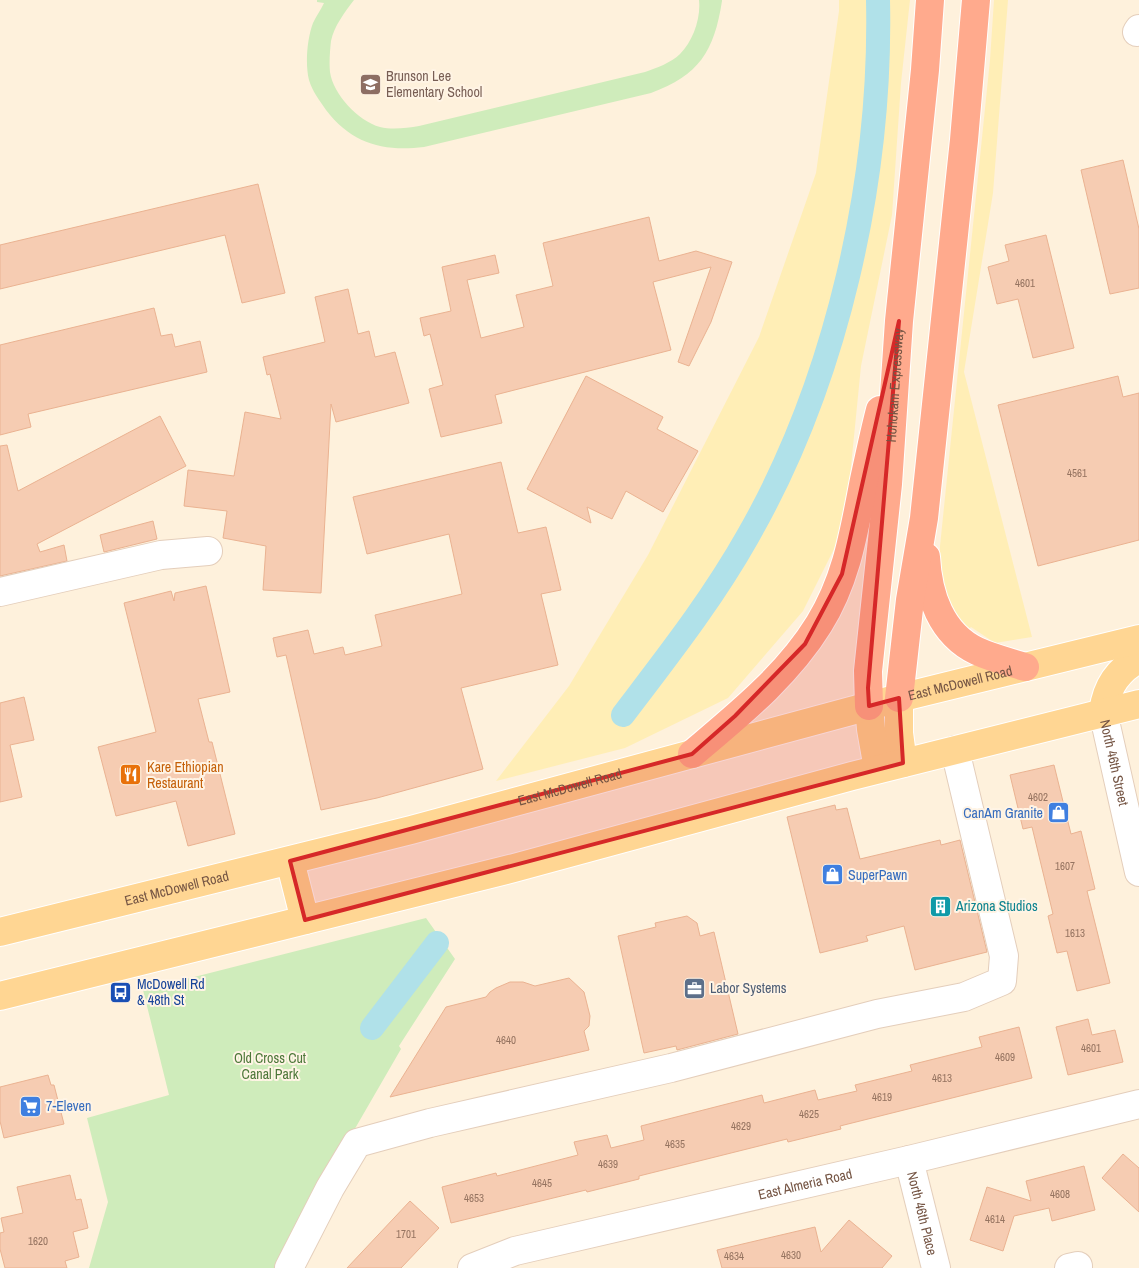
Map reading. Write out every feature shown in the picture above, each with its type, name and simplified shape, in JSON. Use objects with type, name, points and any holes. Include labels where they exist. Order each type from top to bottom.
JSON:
[{"type":"highway","name":"Hohokam Expressway","points":[[869,706],[868,671],[888,484],[900,320],[925,70],[930,0]]},
{"type":"highway","points":[[899,698],[910,600],[924,518],[963,149],[976,0]]},
{"type":"highway","points":[[692,754],[756,698],[786,668],[820,624],[832,599],[851,548],[900,320]]},
{"type":"highway","points":[[924,518],[927,579],[937,609],[947,627],[956,637],[976,651],[1025,667]]},
{"type":"main road","name":"East McDowell Road","points":[[0,932],[290,861],[899,698],[1139,639]]},
{"type":"main road","points":[[1103,712],[1104,701],[1115,678],[1131,663],[1139,659]]},
{"type":"main road","points":[[890,766],[899,733],[899,698]]},
{"type":"main road","points":[[0,996],[514,868],[890,766],[1139,704]]},
{"type":"main road","name":"Hohokam Expressway","points":[[869,706],[870,729],[890,766]]},
{"type":"main road","points":[[290,861],[305,920]]},
{"type":"street","points":[[0,592],[161,555],[208,551]]},
{"type":"street","name":"North 46th Street","points":[[1103,712],[1139,872]]},
{"type":"street","points":[[289,1268],[330,1188],[357,1143],[430,1123],[671,1068],[877,1014],[964,997],[1002,981],[1004,956],[955,750]]},
{"type":"street","name":"East Almeria Road","points":[[472,1268],[515,1251],[908,1160],[1139,1104]]},
{"type":"street","name":"North 46th Place","points":[[908,1160],[936,1268]]},
{"type":"street","points":[[1069,1268],[1078,1266],[1078,1268]]},
{"type":"highlighted area","points":[[899,321],[868,688],[869,706],[899,698],[903,763],[305,920],[290,861],[692,754],[735,716],[805,644],[842,574]]},
{"type":"green space","points":[[317,0],[354,0],[340,19],[332,35],[330,72],[332,80],[341,97],[355,113],[372,124],[394,129],[419,126],[654,69],[668,63],[680,54],[689,43],[699,14],[699,0],[722,1],[719,19],[709,48],[692,69],[668,86],[651,93],[424,147],[395,148],[370,143],[347,131],[336,122],[316,96],[309,80],[307,59],[311,29],[324,3],[317,2]]},
{"type":"green space","name":"Old Cross Cut Canal Park","points":[[426,918],[455,959],[399,1046],[401,1049],[353,1132],[280,1268],[89,1268],[108,1202],[87,1118],[169,1095],[143,990]]},
{"type":"sand","points":[[839,0],[910,0],[901,83],[892,215],[861,366],[845,527],[803,611],[728,698],[625,748],[496,781],[569,686],[648,555],[759,337],[816,173]]},
{"type":"sand","points":[[994,0],[1008,0],[993,193],[964,372],[1032,637],[995,643],[971,627],[965,633],[949,613],[940,580],[940,546],[990,60]]},
{"type":"building","points":[[1123,160],[1139,229],[1139,288],[1110,294],[1081,170]]},
{"type":"building","points":[[258,184],[285,293],[242,303],[225,235],[0,289],[0,245]]},
{"type":"building","points":[[649,217],[659,261],[696,251],[732,262],[711,322],[689,366],[678,362],[711,267],[653,282],[671,350],[495,395],[502,423],[441,437],[429,389],[443,385],[430,334],[424,336],[420,318],[451,311],[442,267],[495,255],[499,273],[467,280],[481,338],[524,327],[516,295],[553,286],[543,243]]},
{"type":"building","points":[[1046,235],[1074,348],[1033,358],[1018,299],[997,304],[988,267],[1009,261],[1005,245]]},
{"type":"building","points":[[348,289],[358,334],[369,331],[375,357],[395,352],[409,403],[336,422],[331,404],[321,593],[263,590],[266,546],[223,538],[227,511],[184,506],[188,470],[234,476],[245,412],[281,419],[270,374],[267,375],[263,357],[325,342],[315,297]]},
{"type":"building","points":[[154,308],[161,336],[172,334],[175,347],[200,341],[207,372],[28,414],[31,427],[0,435],[0,345]]},
{"type":"building","points":[[586,376],[663,417],[657,429],[698,451],[663,512],[626,491],[612,519],[587,507],[591,523],[527,489]]},
{"type":"building","points":[[1118,376],[1123,397],[1139,393],[1139,540],[1038,566],[998,405]]},
{"type":"building","points":[[160,416],[186,466],[37,544],[40,552],[64,545],[67,561],[0,576],[0,446],[7,445],[18,491]]},
{"type":"building","points":[[501,462],[518,533],[546,527],[561,590],[541,594],[558,665],[461,688],[483,769],[377,798],[321,810],[286,655],[277,657],[273,638],[308,630],[314,654],[343,647],[345,655],[382,646],[375,615],[462,594],[449,534],[367,554],[353,497]]},
{"type":"building","points":[[153,521],[157,539],[104,552],[100,535]]},
{"type":"building","points":[[206,586],[230,692],[198,699],[209,742],[212,742],[235,834],[188,846],[176,801],[116,816],[98,747],[156,732],[124,603],[171,591],[174,601],[175,593]]},
{"type":"building","points":[[24,697],[34,740],[10,745],[22,797],[0,802],[0,703]]},
{"type":"building","points":[[1054,765],[1071,834],[1081,831],[1095,889],[1087,891],[1110,983],[1077,991],[1067,951],[1057,953],[1048,916],[1053,914],[1032,827],[1023,829],[1010,775]]},
{"type":"building","points":[[835,805],[836,810],[847,808],[860,859],[940,840],[941,845],[960,840],[987,952],[915,970],[904,926],[866,936],[868,941],[820,953],[787,817]]},
{"type":"building","name":"Labor Systems","points":[[687,916],[697,923],[700,936],[714,932],[738,1034],[677,1050],[676,1046],[644,1053],[618,936],[656,927],[655,923]]},
{"type":"building","points":[[569,978],[584,992],[590,1016],[589,1026],[584,1031],[589,1050],[390,1097],[446,1007],[486,997],[496,988],[510,982],[523,982],[535,986]]},
{"type":"building","points":[[1088,1019],[1092,1035],[1115,1030],[1123,1062],[1068,1075],[1056,1027]]},
{"type":"building","points":[[1019,1027],[1032,1078],[840,1126],[841,1129],[788,1142],[787,1139],[639,1176],[639,1179],[587,1192],[586,1190],[451,1223],[442,1187],[496,1173],[497,1176],[578,1155],[574,1142],[607,1135],[611,1148],[644,1140],[641,1126],[762,1095],[764,1103],[815,1090],[818,1100],[857,1091],[855,1085],[912,1071],[910,1065],[982,1047],[979,1037]]},
{"type":"building","points":[[48,1075],[51,1085],[54,1085],[64,1124],[4,1138],[0,1121],[0,1087]]},
{"type":"building","points":[[1123,1154],[1139,1168],[1139,1212],[1102,1178]]},
{"type":"building","points":[[1084,1166],[1095,1210],[1052,1221],[1049,1208],[1014,1216],[1003,1251],[970,1240],[987,1187],[1031,1201],[1026,1181]]},
{"type":"building","points":[[70,1175],[76,1200],[81,1199],[88,1228],[73,1232],[79,1257],[65,1261],[67,1268],[5,1268],[0,1249],[0,1233],[4,1232],[1,1218],[23,1213],[17,1187]]},
{"type":"building","points":[[410,1201],[439,1228],[401,1268],[347,1268]]},
{"type":"building","points":[[849,1220],[892,1256],[882,1268],[722,1268],[717,1250],[815,1227],[821,1252]]},
{"type":"waterway","points":[[623,715],[689,628],[734,560],[779,476],[806,412],[829,345],[848,277],[862,207],[872,137],[877,68],[878,0]]},
{"type":"waterway","points":[[372,1028],[437,943]]},
{"type":"place","name":"Brunson Lee Elementary School","points":[[370,84]]},
{"type":"place","name":"Kare Ethiopian Restaurant","points":[[131,775]]},
{"type":"place","name":"CanAm Granite","points":[[1059,813]]},
{"type":"place","name":"SuperPawn","points":[[832,875]]},
{"type":"place","name":"Arizona Studios","points":[[940,906]]},
{"type":"place","name":"Labor Systems","points":[[694,988]]},
{"type":"place","name":"McDowell Rd & 48th St","points":[[121,992]]},
{"type":"place","name":"7-Eleven","points":[[30,1106]]}]
